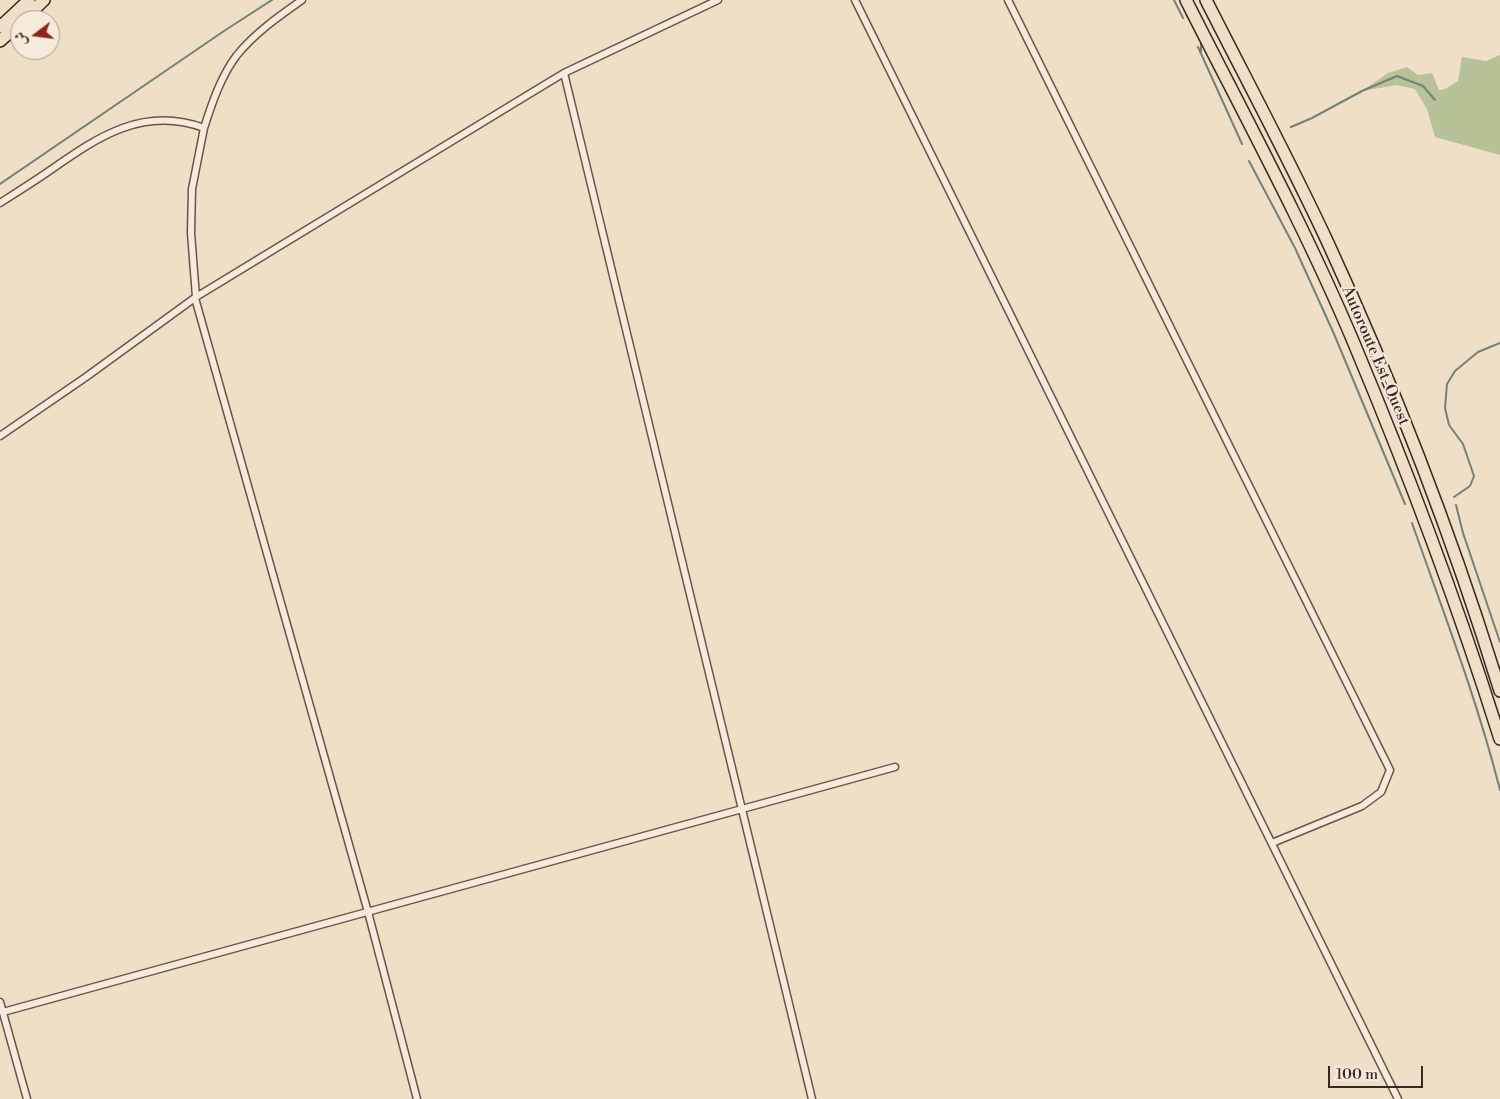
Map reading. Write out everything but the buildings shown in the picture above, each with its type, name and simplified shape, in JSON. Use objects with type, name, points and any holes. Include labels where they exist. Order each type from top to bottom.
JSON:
[{"type":"highway","points":[[0,27],[29,0]]},
{"type":"highway","points":[[34,10],[44,0]]},
{"type":"highway","name":"Autoroute Est-Ouest","points":[[1186,0],[1308,241],[1353,340],[1446,580],[1479,672],[1500,739]]},
{"type":"highway","name":"Autoroute Est-Ouest","points":[[1206,0],[1328,242],[1369,336],[1404,420],[1459,567],[1500,691]]},
{"type":"highway","points":[[0,41],[10,32]]},
{"type":"street","points":[[302,0],[256,35],[237,56],[221,82],[204,128],[192,189],[191,234],[196,298],[368,912],[418,1099]]},
{"type":"street","points":[[0,436],[196,298],[564,73],[718,0]]},
{"type":"street","points":[[855,0],[1398,1099]]},
{"type":"street","points":[[1008,0],[1390,770],[1381,792],[1362,806],[1272,843]]},
{"type":"street","points":[[564,73],[812,1099]]},
{"type":"street","points":[[0,203],[80,149],[122,127],[138,123],[174,121],[190,123],[204,128]]},
{"type":"street","points":[[3,1012],[895,767]]},
{"type":"street","points":[[0,1002],[27,1099]]},
{"type":"green space","points":[[1500,55],[1500,155],[1435,137],[1427,109],[1415,89],[1397,85],[1362,91],[1388,73],[1407,67],[1418,75],[1432,73],[1439,90],[1445,89],[1458,81],[1462,57],[1486,61]]},
{"type":"waterway","points":[[0,184],[272,0]]},
{"type":"waterway","points":[[1174,0],[1183,18]]},
{"type":"waterway","points":[[1186,14],[1191,22]]},
{"type":"waterway","points":[[1201,40],[1201,52]]},
{"type":"waterway","points":[[1198,47],[1242,144]]},
{"type":"waterway","points":[[1291,127],[1362,91],[1397,76],[1423,86],[1435,100]]},
{"type":"waterway","points":[[1249,161],[1295,248],[1334,334],[1405,504]]},
{"type":"waterway","points":[[1454,497],[1470,486],[1474,476],[1463,444],[1449,425],[1445,408],[1447,384],[1455,371],[1478,352],[1500,343]]},
{"type":"waterway","points":[[1456,505],[1463,533],[1500,642]]},
{"type":"waterway","points":[[1412,523],[1470,689],[1500,790]]}]
